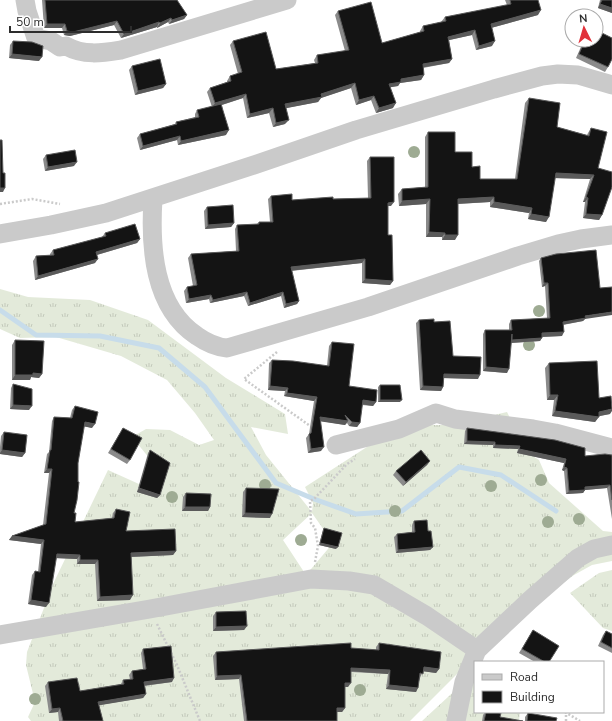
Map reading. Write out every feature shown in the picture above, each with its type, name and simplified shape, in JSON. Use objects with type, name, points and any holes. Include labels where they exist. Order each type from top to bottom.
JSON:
[{"type":"street","points":[[26,0],[27,11],[36,38],[51,41],[60,47],[66,46],[86,53],[122,50],[287,0]]},
{"type":"street","points":[[0,234],[99,215],[153,199],[356,130],[542,76],[558,74],[578,75],[612,85]]},
{"type":"street","points":[[153,199],[151,222],[154,256],[158,276],[168,303],[175,316],[193,334],[207,343],[227,348],[368,308],[518,256],[558,244],[612,235]]},
{"type":"street","points":[[336,445],[399,429],[436,413],[455,419],[555,433],[612,448]]},
{"type":"street","points":[[456,721],[464,682],[477,650],[530,600],[578,558],[594,549],[612,545]]},
{"type":"street","points":[[0,635],[311,579],[350,581],[374,585],[427,616],[477,650]]},
{"type":"path","points":[[0,204],[32,198],[62,204]]},
{"type":"path","points":[[280,350],[244,379],[336,445]]},
{"type":"path","points":[[311,579],[318,546],[315,528],[311,523],[310,501],[314,499],[347,464],[361,456]]},
{"type":"path","points":[[150,609],[177,665],[200,721]]},
{"type":"path","points":[[568,713],[580,721]]},
{"type":"green space","points":[[0,289],[28,297],[90,300],[148,320],[226,378],[285,414],[288,434],[251,427],[266,455],[312,512],[313,503],[305,487],[387,434],[418,425],[451,425],[507,412],[517,432],[513,443],[539,460],[549,483],[603,531],[612,532],[612,561],[592,565],[574,575],[541,599],[477,654],[410,721],[31,721],[28,717],[35,702],[26,665],[27,652],[54,582],[108,470],[150,489],[150,459],[132,437],[146,429],[170,430],[199,445],[214,440],[195,413],[167,380],[121,356],[56,337],[20,338],[0,329]],"holes":[[[312,513],[333,543],[306,575],[283,540]]]},
{"type":"green space","points":[[612,570],[612,631],[603,628],[570,593],[599,573]]},
{"type":"green space","points":[[474,673],[474,713],[520,713],[519,721],[422,721]]},
{"type":"building","points":[[45,0],[177,0],[187,15],[172,20],[171,18],[124,34],[117,21],[73,32],[67,31],[65,24],[47,24]]},
{"type":"building","points":[[510,0],[538,0],[541,10],[491,24],[495,41],[479,46],[475,30],[448,37],[452,59],[423,64],[424,75],[401,79],[401,82],[389,84],[396,103],[379,108],[374,96],[359,100],[355,83],[321,94],[322,97],[285,104],[289,120],[276,123],[273,108],[250,114],[246,94],[215,103],[210,88],[231,81],[230,76],[242,72],[233,41],[266,32],[276,69],[318,63],[317,55],[349,50],[338,11],[371,2],[382,43],[424,31],[423,26],[446,21],[445,17],[511,4]]},
{"type":"building","points":[[602,0],[612,0],[612,8],[600,4]]},
{"type":"building","points":[[604,34],[612,38],[612,59],[608,67],[579,54],[582,48],[604,48]]},
{"type":"building","points":[[13,41],[32,42],[43,46],[42,57],[12,54]]},
{"type":"building","points":[[160,59],[166,84],[138,91],[132,66]]},
{"type":"building","points":[[529,98],[560,103],[557,127],[589,136],[591,128],[607,132],[598,168],[612,172],[612,187],[602,215],[586,214],[588,198],[586,197],[594,175],[556,173],[549,217],[531,214],[532,208],[494,202],[494,197],[458,199],[458,235],[445,235],[445,233],[429,232],[430,199],[402,201],[402,189],[428,187],[428,132],[455,132],[455,152],[472,152],[472,167],[480,166],[480,179],[517,179]]},
{"type":"building","points":[[221,104],[229,130],[181,141],[180,136],[143,146],[140,134],[177,124],[176,122],[199,117],[197,110]]},
{"type":"building","points":[[0,140],[2,140],[5,188],[0,188]]},
{"type":"building","points":[[75,150],[77,162],[48,167],[46,155]]},
{"type":"building","points":[[370,157],[394,157],[394,202],[388,203],[388,235],[392,235],[393,281],[365,279],[365,259],[291,267],[299,301],[286,304],[283,292],[250,303],[247,292],[213,300],[211,295],[189,299],[187,287],[197,285],[191,254],[239,251],[237,225],[273,222],[271,196],[292,194],[292,200],[333,197],[333,199],[371,198]]},
{"type":"building","points":[[233,205],[234,223],[208,225],[207,207]]},
{"type":"building","points":[[135,224],[140,239],[96,252],[98,259],[38,276],[36,256],[54,255],[53,250],[106,236],[105,233]]},
{"type":"building","points":[[596,250],[600,288],[612,287],[612,312],[585,316],[586,318],[563,322],[564,332],[542,333],[542,338],[512,340],[512,334],[509,369],[486,367],[485,330],[512,330],[511,320],[550,318],[548,283],[544,283],[541,258],[556,254]]},
{"type":"building","points":[[434,319],[434,322],[450,321],[453,356],[481,357],[480,375],[444,374],[443,387],[423,386],[419,320]]},
{"type":"building","points":[[15,340],[44,341],[42,374],[33,373],[33,375],[15,375]]},
{"type":"building","points":[[332,342],[354,344],[349,386],[377,390],[376,402],[363,400],[360,423],[352,422],[345,415],[348,421],[320,417],[324,447],[311,449],[309,434],[311,433],[317,397],[287,393],[288,388],[270,386],[272,360],[293,361],[329,366]]},
{"type":"building","points":[[597,361],[599,398],[611,396],[612,409],[599,412],[599,417],[555,411],[558,395],[550,395],[549,363]]},
{"type":"building","points":[[13,384],[32,389],[32,406],[13,405]]},
{"type":"building","points":[[380,385],[400,385],[402,400],[380,400]]},
{"type":"building","points":[[75,406],[98,412],[95,424],[85,422],[78,463],[79,482],[74,513],[76,513],[75,522],[114,518],[116,509],[130,512],[126,531],[175,529],[176,551],[131,553],[133,595],[100,597],[98,560],[80,560],[80,555],[57,554],[49,603],[31,600],[35,571],[40,572],[44,540],[12,536],[46,524],[52,469],[47,469],[51,450],[54,417],[72,418]]},
{"type":"building","points":[[123,428],[142,438],[130,460],[111,449]]},
{"type":"building","points":[[467,428],[555,440],[585,448],[585,456],[605,454],[612,455],[612,500],[610,485],[585,487],[585,490],[569,491],[567,468],[564,467],[566,459],[519,449],[520,446],[495,445],[495,442],[467,441]]},
{"type":"building","points":[[4,432],[27,435],[25,453],[2,450]]},
{"type":"building","points":[[150,450],[170,463],[160,495],[139,488]]},
{"type":"building","points":[[421,450],[430,461],[406,482],[396,471]]},
{"type":"building","points":[[246,488],[279,489],[272,514],[245,513]]},
{"type":"building","points":[[186,493],[211,494],[210,507],[185,507]]},
{"type":"building","points":[[427,520],[428,531],[431,531],[433,547],[398,550],[397,534],[415,532],[414,521]]},
{"type":"building","points":[[324,528],[342,533],[338,547],[320,543]]},
{"type":"building","points":[[246,611],[247,626],[216,627],[216,612]]},
{"type":"building","points":[[533,630],[559,646],[550,661],[543,661],[522,649]]},
{"type":"building","points":[[606,631],[612,634],[612,648],[601,642]]},
{"type":"building","points":[[351,643],[351,648],[379,650],[379,643],[441,652],[439,669],[424,667],[423,674],[420,673],[418,688],[389,685],[390,670],[351,668],[351,683],[345,683],[345,708],[337,708],[337,721],[247,721],[241,675],[217,676],[216,652]]},
{"type":"building","points":[[171,646],[174,678],[144,682],[146,694],[98,702],[103,721],[63,721],[60,708],[52,709],[48,682],[77,678],[80,691],[124,684],[123,680],[133,679],[132,671],[146,669],[143,649]]},
{"type":"building","points":[[486,713],[501,713],[500,717],[523,721],[484,721]]},
{"type":"building","points":[[528,713],[557,718],[556,721],[527,721]]},
{"type":"waterway","points":[[0,310],[36,335],[100,336],[159,348],[205,387],[276,483],[314,499],[356,514],[402,511],[459,467],[501,475],[556,511]]}]
